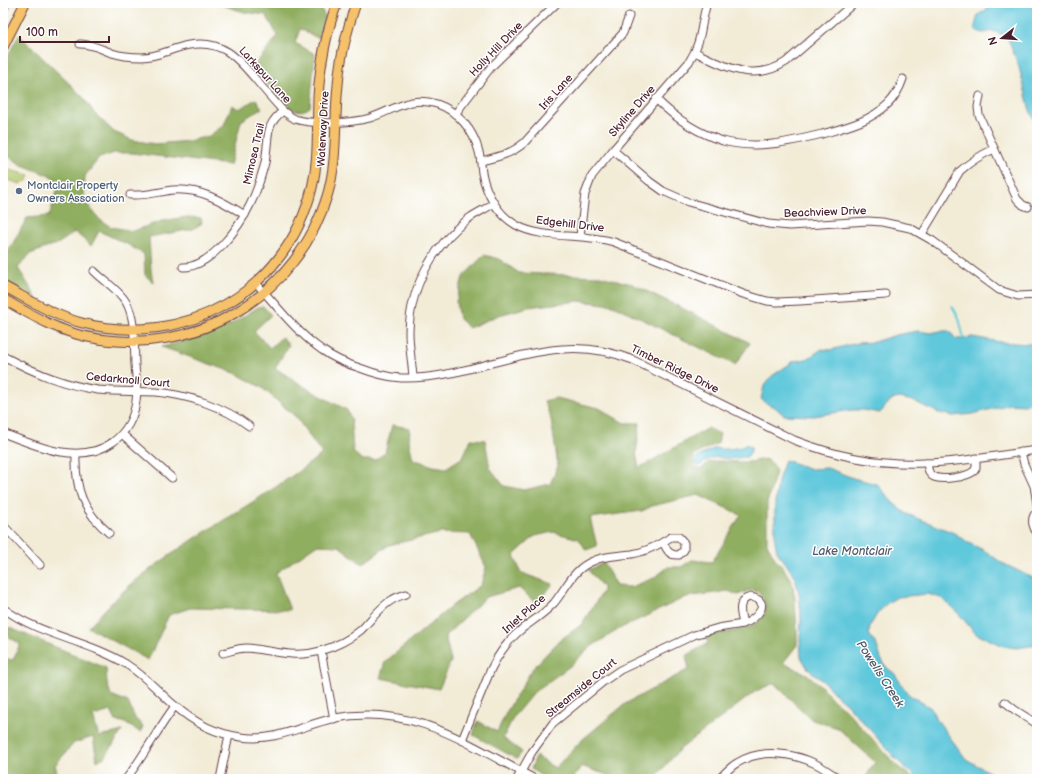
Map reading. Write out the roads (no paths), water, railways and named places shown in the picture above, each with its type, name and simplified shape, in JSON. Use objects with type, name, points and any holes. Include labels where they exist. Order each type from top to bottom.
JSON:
[{"type":"main road","points":[[3,8],[6,3]]},
{"type":"main road","points":[[3,47],[25,3]]},
{"type":"main road","name":"Waterway Drive","points":[[3,286],[42,307],[76,322],[99,327],[133,330],[172,326],[202,316],[233,301],[256,283],[282,254],[303,216],[312,188],[315,174],[318,97],[323,54],[337,3]]},
{"type":"main road","name":"Waterway Drive","points":[[3,299],[41,320],[71,332],[101,339],[134,342],[161,340],[203,329],[236,313],[264,292],[277,281],[297,257],[309,239],[318,221],[328,192],[335,159],[340,65],[349,25],[356,3]]},
{"type":"street","name":"Holly Hill Drive","points":[[455,114],[491,67],[557,3]]},
{"type":"street","name":"Skyline Drive","points":[[580,236],[583,202],[588,185],[597,169],[656,99],[684,69],[695,52],[700,38],[707,3]]},
{"type":"street","points":[[695,52],[738,71],[756,72],[775,68],[786,62],[854,3]]},
{"type":"street","name":"Iris Lane","points":[[481,161],[506,155],[524,143],[619,37],[626,26],[629,16]]},
{"type":"street","name":"Larkspur Lane","points":[[80,44],[90,44],[118,54],[143,57],[162,54],[189,45],[205,44],[222,48],[230,52],[240,61],[282,111],[295,119],[318,122]]},
{"type":"street","points":[[656,99],[679,120],[706,134],[734,143],[767,144],[797,140],[851,126],[864,120],[882,109],[892,100],[898,91],[903,78]]},
{"type":"street","points":[[980,96],[978,108],[979,115],[994,150],[1017,199],[1023,205],[1028,207]]},
{"type":"street","name":"Edgehill Drive","points":[[318,122],[347,122],[371,118],[397,106],[412,102],[421,101],[438,105],[455,114],[465,123],[471,132],[477,143],[485,183],[494,203],[507,218],[515,224],[528,230],[538,233],[599,238],[614,242],[743,294],[767,301],[800,301],[886,295]]},
{"type":"street","name":"Mimosa Trail","points":[[183,267],[196,265],[216,251],[245,215],[262,172],[266,155],[267,136],[270,127],[282,111]]},
{"type":"street","name":"Beachview Drive","points":[[613,150],[649,181],[676,197],[692,204],[758,222],[790,226],[868,221],[882,222],[910,228],[922,234],[999,290],[1018,296],[1037,295]]},
{"type":"street","points":[[922,234],[960,172],[968,163],[994,150]]},
{"type":"street","points":[[130,195],[149,195],[174,190],[192,191],[218,199],[245,215]]},
{"type":"street","points":[[413,377],[409,342],[410,319],[414,296],[422,276],[436,251],[449,236],[469,219],[494,203]]},
{"type":"street","points":[[3,432],[37,445],[76,454],[91,452],[108,446],[122,434],[132,416],[137,392],[132,316],[122,296],[94,271]]},
{"type":"street","name":"Timber Ridge Drive","points":[[256,283],[296,328],[323,351],[353,366],[374,373],[393,377],[413,377],[448,373],[550,350],[574,348],[595,350],[633,360],[777,432],[812,447],[857,458],[895,462],[927,463],[1037,450]]},
{"type":"street","name":"Cedarknoll Court","points":[[3,356],[27,369],[59,381],[99,390],[157,392],[193,399],[226,411],[239,418],[249,426]]},
{"type":"street","points":[[122,434],[172,478]]},
{"type":"street","points":[[1021,452],[1024,464],[1034,486],[1037,504]]},
{"type":"street","points":[[76,454],[77,478],[82,499],[92,517],[109,533]]},
{"type":"street","points":[[927,463],[929,473],[935,477],[955,477],[972,473],[976,468],[976,458]]},
{"type":"street","points":[[1037,513],[1034,515],[1032,522],[1037,533]]},
{"type":"street","points":[[3,525],[40,565]]},
{"type":"street","name":"Inlet Place","points":[[462,740],[491,668],[497,657],[514,635],[546,611],[554,603],[578,570],[594,560],[604,556],[642,552],[663,542]]},
{"type":"street","points":[[223,653],[246,648],[294,655],[321,651],[344,641],[356,633],[391,600],[406,594]]},
{"type":"street","points":[[3,608],[24,622],[39,629],[95,649],[125,664],[149,681],[175,706],[196,721],[229,735],[252,738],[269,737],[296,731],[334,718],[367,715],[399,718],[432,727],[462,740],[535,779]]},
{"type":"street","name":"Streamside Court","points":[[517,779],[532,752],[553,723],[604,681],[620,670],[694,635],[718,628],[743,624]]},
{"type":"street","points":[[321,651],[334,718]]},
{"type":"street","points":[[1006,702],[1014,710],[1037,724]]},
{"type":"street","points":[[126,779],[138,764],[175,706]]},
{"type":"street","points":[[220,779],[229,735]]},
{"type":"street","points":[[719,779],[738,762],[746,758],[766,754],[787,755],[806,759],[817,764],[840,779]]},
{"type":"water","points":[[990,3],[1037,3],[1037,123],[1033,118],[1029,107],[1019,67],[1009,41],[1004,35],[993,31],[983,33],[974,30],[978,15],[986,10]]},
{"type":"water","points":[[918,331],[931,333],[949,331],[956,339],[972,337],[1000,342],[1027,344],[1037,343],[1037,401],[1024,405],[1010,404],[973,414],[953,416],[939,413],[913,401],[899,398],[891,400],[880,413],[864,410],[851,410],[814,416],[784,415],[761,399],[764,386],[772,376],[794,361],[807,359],[822,349],[830,350],[857,343],[874,342],[896,335]]},
{"type":"water","points":[[746,444],[751,447],[751,451],[747,457],[728,459],[717,457],[709,459],[699,466],[695,464],[696,458],[715,448],[729,449],[742,447]]},
{"type":"water","name":"Lake Montclair","points":[[785,460],[811,469],[827,468],[853,478],[877,484],[893,503],[907,514],[954,533],[1002,563],[1037,580],[1037,645],[1016,648],[1004,646],[976,634],[959,614],[941,598],[928,594],[897,597],[886,604],[877,614],[870,626],[869,634],[877,646],[881,659],[887,668],[894,673],[908,694],[931,708],[935,717],[966,759],[987,771],[1007,779],[918,779],[898,761],[846,703],[808,669],[801,657],[801,618],[799,593],[795,578],[777,552],[775,541],[775,503],[778,481]]},
{"type":"waterway","points":[[952,306],[959,318],[964,339]]},
{"type":"place","name":"Montclair Property Owners Association","points":[[19,191]]},
{"type":"water label","name":"Powells Creek","points":[[880,674]]}]
